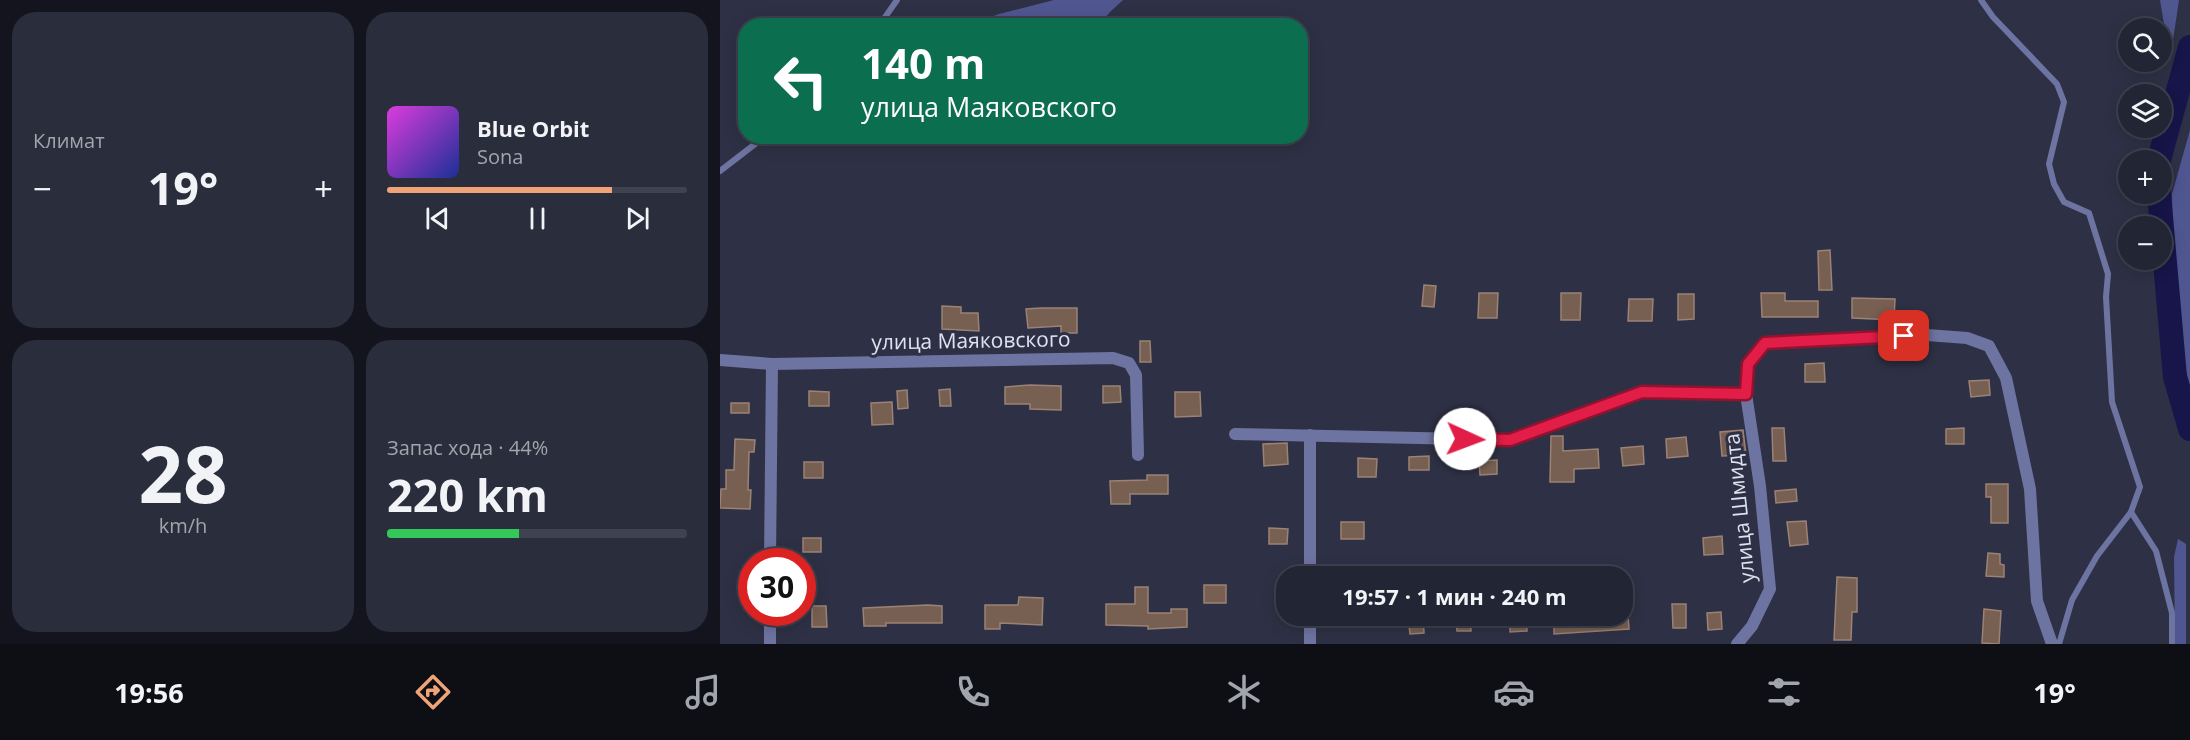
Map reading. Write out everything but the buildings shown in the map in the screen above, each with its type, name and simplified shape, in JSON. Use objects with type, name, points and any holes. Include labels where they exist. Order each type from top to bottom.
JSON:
[{"type":"street","points":[[1235,434],[1510,440],[1642,392],[1746,394],[1748,364],[1765,343],[1927,335],[1967,338],[1989,346],[2006,378],[2030,489],[2037,601],[2052,644]]},
{"type":"street","name":"улица Маяковского","points":[[720,360],[772,364],[1113,358],[1129,363],[1136,375],[1138,455]]},
{"type":"street","points":[[770,548],[772,364]]},
{"type":"street","name":"улица Шмидта","points":[[1737,644],[1752,626],[1770,590],[1760,486],[1746,394]]},
{"type":"street","points":[[1310,435],[1310,566]]},
{"type":"street","points":[[770,626],[770,644]]},
{"type":"street","points":[[1310,626],[1310,644]]},
{"type":"lane","points":[[885,18],[897,0]]},
{"type":"lane","points":[[1981,0],[1993,17],[2057,84],[2064,102],[2049,164],[2054,184],[2064,202],[2089,213],[2108,274],[2106,297],[2112,402],[2140,486],[2131,512],[2097,556],[2072,600],[2059,644]]},
{"type":"lane","points":[[720,171],[755,144]]},
{"type":"lane","points":[[2131,512],[2156,550],[2172,613],[2172,644]]},
{"type":"shaded area","points":[[1054,0],[1123,0],[1105,18],[990,18]]},
{"type":"shaded area","points":[[2160,0],[2179,0],[2172,47],[2172,18],[2163,18]]},
{"type":"shaded area","points":[[2190,130],[2190,386],[2180,348],[2173,252],[2172,194]]},
{"type":"shaded area","points":[[2178,539],[2186,544],[2186,644],[2175,644],[2174,557]]},
{"type":"waterway","points":[[2162,150],[2190,47]]},
{"type":"waterway","points":[[2160,204],[2175,377],[2190,429]]},
{"type":"route","points":[[1465,439],[1510,440],[1642,392],[1746,394],[1748,364],[1765,343],[1904,336]]}]
